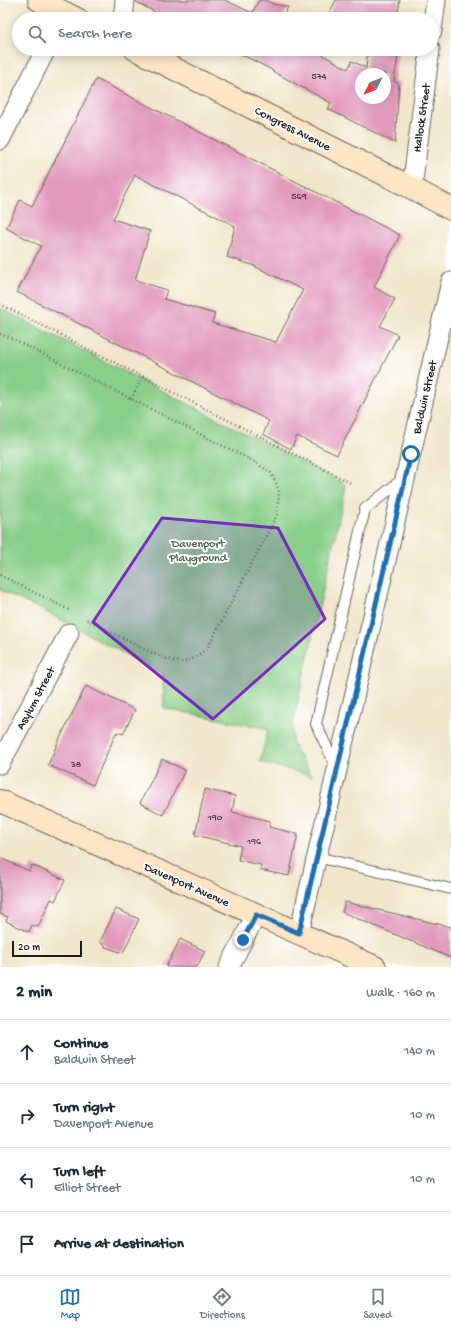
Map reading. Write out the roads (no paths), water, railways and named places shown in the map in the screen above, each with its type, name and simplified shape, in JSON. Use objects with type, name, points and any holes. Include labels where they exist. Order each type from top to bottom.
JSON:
[{"type":"main road","points":[[39,0],[59,12]]},
{"type":"main road","name":"Congress Avenue","points":[[149,56],[451,209]]},
{"type":"main road","name":"Davenport Avenue","points":[[0,801],[375,967]]},
{"type":"street","points":[[124,12],[125,0]]},
{"type":"street","points":[[434,12],[436,0]]},
{"type":"street","points":[[0,140],[42,56]]},
{"type":"street","name":"Hallock Street","points":[[412,188],[429,56]]},
{"type":"street","name":"Baldwin Street","points":[[299,933],[451,282]]},
{"type":"street","name":"Asylum Street","points":[[0,764],[69,633]]},
{"type":"street","points":[[230,967],[256,915]]},
{"type":"lane","points":[[337,770],[316,724],[361,524],[365,509],[405,477]]},
{"type":"lane","points":[[317,857],[451,889]]},
{"type":"park label","name":"Davenport Playground","points":[[198,550]]}]
